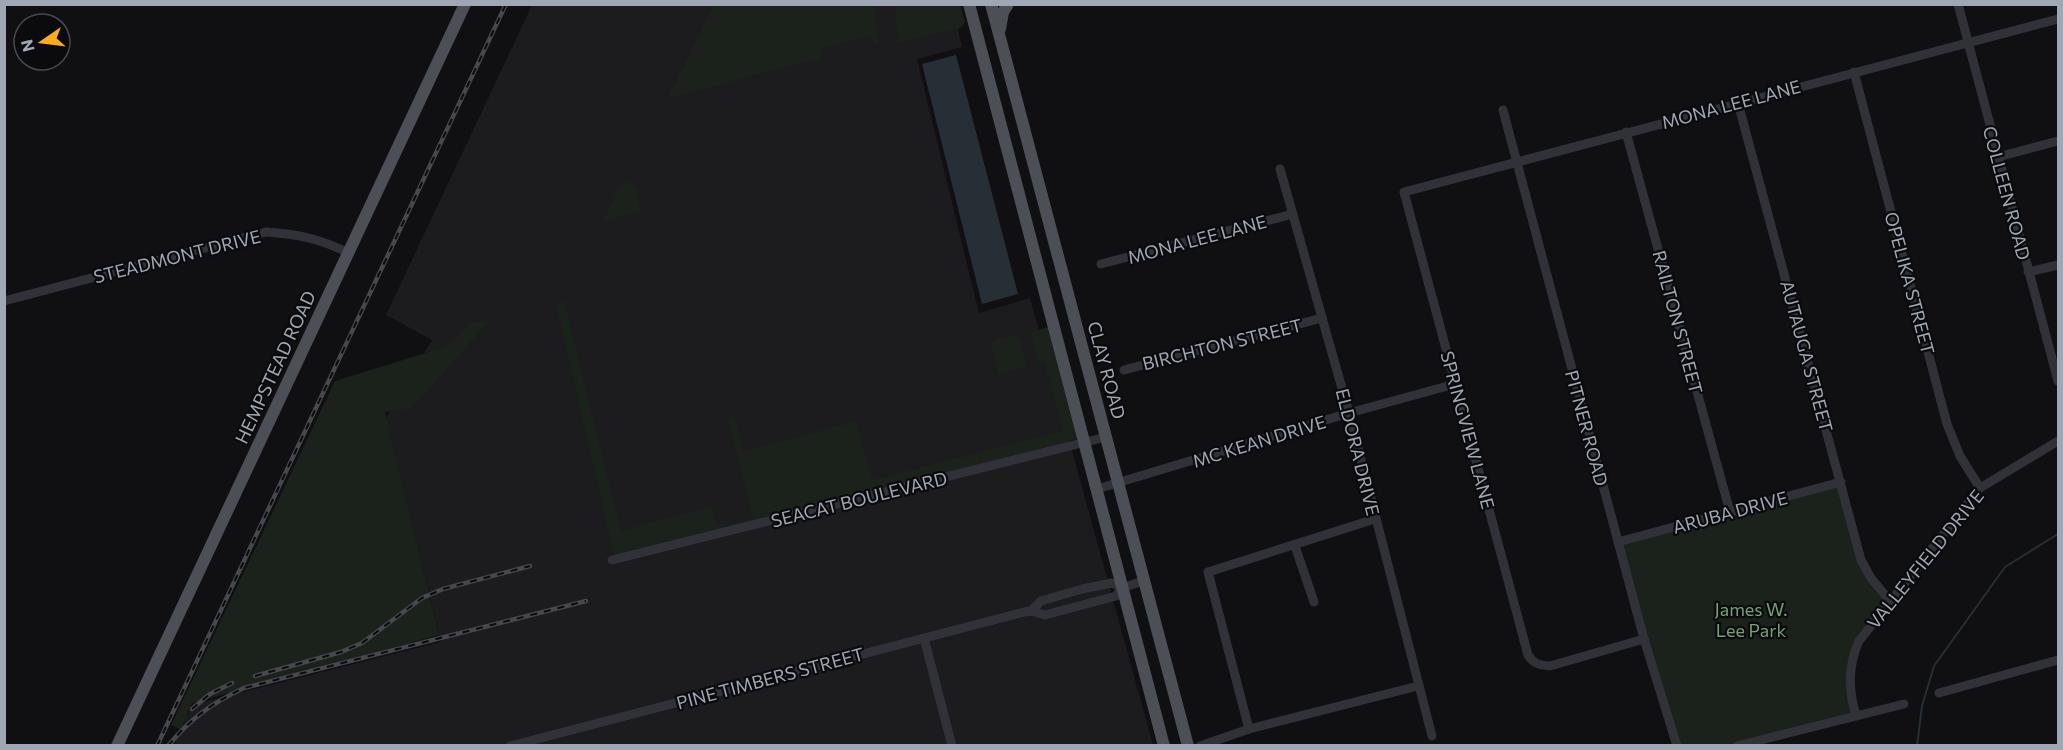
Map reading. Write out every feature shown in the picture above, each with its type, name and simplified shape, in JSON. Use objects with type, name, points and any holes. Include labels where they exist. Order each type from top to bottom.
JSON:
[{"type":"main road","name":"HEMPSTEAD ROAD","points":[[117,746],[465,4]]},
{"type":"main road","points":[[969,4],[1086,442],[1164,746]]},
{"type":"main road","name":"CLAY ROAD","points":[[991,4],[1188,746]]},
{"type":"main road","points":[[999,33],[1003,12],[1008,4]]},
{"type":"main road","points":[[1004,134],[1024,128]]},
{"type":"main road","points":[[1052,313],[1072,308]]},
{"type":"street","name":"COLLEEN ROAD","points":[[1958,4],[2058,381]]},
{"type":"street","name":"MONA LEE LANE","points":[[1404,192],[2058,19]]},
{"type":"street","name":"OPELIKA STREET","points":[[1854,72],[1947,424],[1960,456],[1980,488]]},
{"type":"street","name":"AUTAUGA STREET","points":[[1738,103],[1861,560],[1870,578],[1890,601]]},
{"type":"street","name":"PITNER ROAD","points":[[1503,110],[1644,639],[1677,746]]},
{"type":"street","name":"RAILTON STREET","points":[[1626,132],[1730,512]]},
{"type":"street","points":[[1998,157],[2058,141]]},
{"type":"street","name":"ELDORA DRIVE","points":[[1280,169],[1349,413],[1432,736]]},
{"type":"street","name":"SPRINGVIEW LANE","points":[[1404,192],[1528,655],[1533,663],[1550,666],[1644,639]]},
{"type":"street","name":"MONA LEE LANE","points":[[1101,264],[1293,214]]},
{"type":"street","name":"STEADMONT DRIVE","points":[[4,301],[266,232],[296,234],[321,241],[349,253]]},
{"type":"street","points":[[2028,272],[2058,265]]},
{"type":"street","name":"BIRCHTON STREET","points":[[1124,370],[1322,318]]},
{"type":"street","name":"MC KEAN DRIVE","points":[[1097,489],[1349,413],[1455,384]]},
{"type":"street","name":"SEACAT BOULEVARD","points":[[612,560],[1106,437]]},
{"type":"street","name":"VALLEYFIELD DRIVE","points":[[1856,715],[1849,673],[1859,641],[1980,488],[2058,441]]},
{"type":"street","name":"ARUBA DRIVE","points":[[1618,542],[1841,482]]},
{"type":"street","points":[[1249,729],[1208,572],[1375,519]]},
{"type":"street","points":[[1295,546],[1314,602]]},
{"type":"street","name":"PINE TIMBERS STREET","points":[[510,746],[1031,611],[1045,615],[1116,596],[1122,588],[1143,581]]},
{"type":"street","name":"PINE TIMBERS STREET","points":[[1031,611],[1041,601],[1090,587],[1112,583],[1122,588]]},
{"type":"street","points":[[924,638],[952,746]]},
{"type":"street","points":[[1939,693],[2058,660]]},
{"type":"street","points":[[1200,746],[1249,729],[1418,686]]},
{"type":"street","points":[[1737,746],[1904,704]]},
{"type":"shaded area","points":[[532,5],[952,5],[962,47],[917,59],[979,313],[1030,298],[1153,745],[174,746],[192,705],[441,642],[386,418],[432,340],[386,315]]},
{"type":"shaded area","points":[[956,55],[1018,294],[982,304],[922,64]]},
{"type":"green space","points":[[709,5],[874,5],[878,42],[875,44],[871,36],[821,48],[822,58],[668,98],[713,7]]},
{"type":"green space","points":[[895,5],[960,5],[965,22],[961,28],[898,43]]},
{"type":"green space","points":[[628,182],[635,186],[641,211],[603,222],[620,186]]},
{"type":"green space","points":[[564,301],[621,531],[712,506],[716,523],[725,520],[726,526],[753,518],[728,418],[734,416],[744,451],[857,421],[872,480],[1063,431],[1044,361],[1038,363],[1031,332],[1048,327],[1077,439],[614,556],[556,304]]},
{"type":"green space","points":[[490,320],[412,408],[385,412],[439,635],[192,703],[181,730],[171,725],[335,381],[445,347],[471,323]]},
{"type":"green space","points":[[1014,335],[1020,338],[1027,367],[999,374],[991,344],[995,339]]},
{"type":"green space","name":"James W. Lee Park","points":[[1841,482],[1861,560],[1890,601],[1854,652],[1856,715],[1737,745],[1677,745],[1618,542]]},
{"type":"waterway","points":[[1917,746],[1922,706],[1934,666],[2005,567],[2058,534]]},
{"type":"railway","points":[[157,746],[506,4]]},
{"type":"railway","points":[[255,676],[341,652],[362,643],[422,598],[443,589],[530,566]]},
{"type":"railway","points":[[168,746],[203,712],[244,688],[586,601]]},
{"type":"railway","points":[[192,709],[210,694],[232,683]]}]
